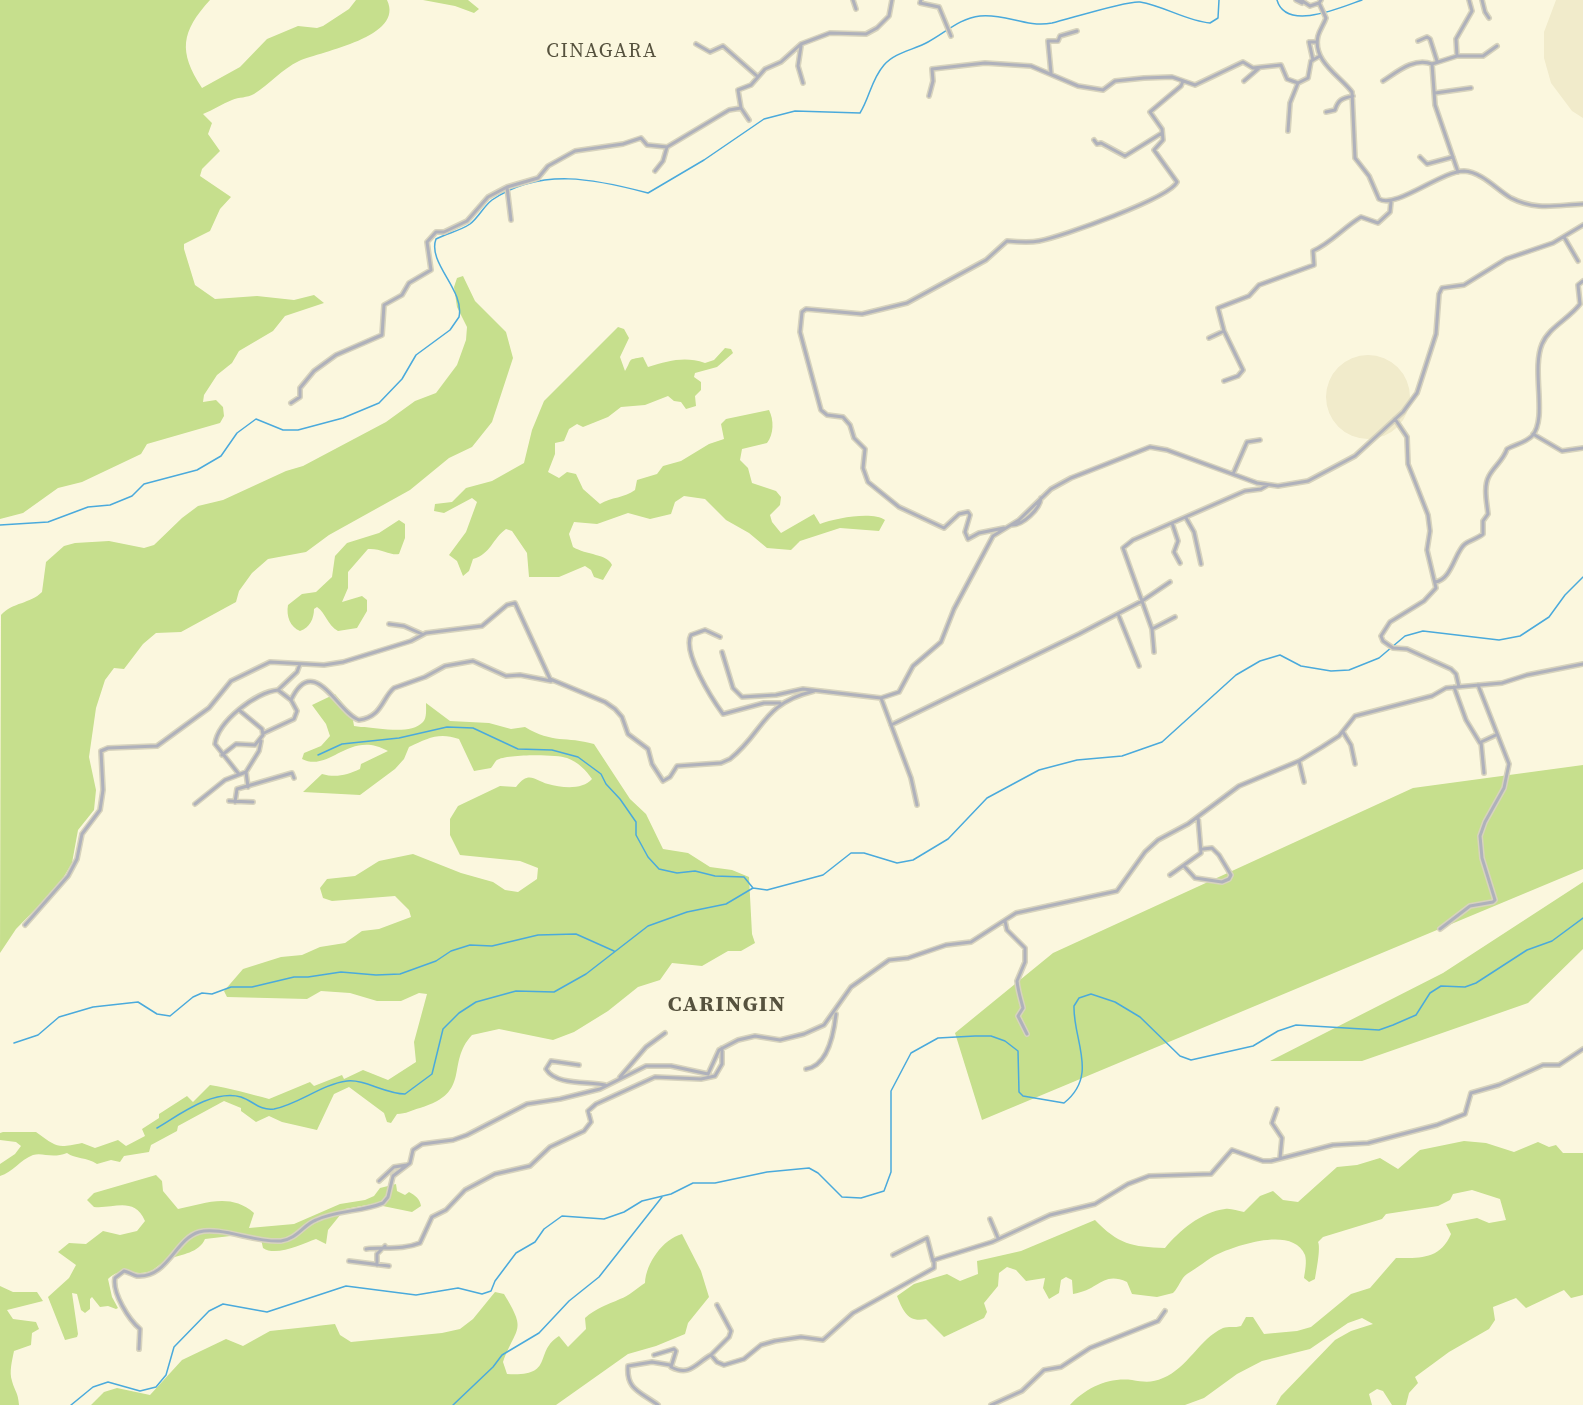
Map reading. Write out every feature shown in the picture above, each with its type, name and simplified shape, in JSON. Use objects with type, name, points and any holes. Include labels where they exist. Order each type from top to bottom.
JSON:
[{"type":"street","points":[[853,0],[856,9]]},
{"type":"street","points":[[749,120],[741,108],[738,90],[751,85],[757,76],[781,62],[801,44],[830,33],[866,34],[877,28],[890,16],[892,0]]},
{"type":"street","points":[[921,0],[920,3],[938,6],[951,36]]},
{"type":"street","points":[[1296,0],[1310,6],[1320,3],[1325,16],[1317,42],[1320,56],[1351,91],[1353,96],[1353,144],[1356,160],[1369,176],[1376,196],[1383,202],[1390,202],[1458,172],[1474,174],[1511,198],[1536,206],[1549,208],[1583,204]]},
{"type":"street","points":[[1457,56],[1456,39],[1472,11],[1469,0]]},
{"type":"street","points":[[1482,0],[1489,18]]},
{"type":"street","points":[[1051,73],[1048,41],[1058,41],[1060,36],[1077,31]]},
{"type":"street","points":[[1418,41],[1427,37],[1430,39],[1437,61]]},
{"type":"street","points":[[1288,131],[1290,103],[1298,83],[1308,78],[1312,60],[1309,42],[1317,42]]},
{"type":"street","points":[[696,44],[710,52],[723,46],[757,76]]},
{"type":"street","points":[[801,44],[798,66],[803,83]]},
{"type":"street","points":[[1383,81],[1413,63],[1432,64],[1457,56],[1483,56],[1497,46]]},
{"type":"street","points":[[1312,60],[1320,56]]},
{"type":"street","points":[[929,96],[933,81],[932,69],[992,63],[1013,67],[1035,67],[1078,86],[1101,90],[1119,80],[1169,77],[1195,85],[1243,62],[1253,68],[1281,65],[1287,79],[1298,83]]},
{"type":"street","points":[[1432,64],[1436,110],[1458,172]]},
{"type":"street","points":[[1244,81],[1260,68]]},
{"type":"street","points":[[1006,528],[979,533],[968,539],[965,532],[969,513],[959,514],[944,528],[900,507],[868,482],[862,468],[865,449],[854,438],[850,425],[843,417],[827,415],[821,410],[800,332],[802,312],[806,309],[862,314],[907,303],[986,260],[1007,241],[1031,243],[1046,239],[1162,195],[1177,182],[1154,150],[1163,140],[1161,126],[1151,110],[1181,86],[1183,81]]},
{"type":"street","points":[[1435,93],[1471,88]]},
{"type":"street","points":[[1326,112],[1335,110],[1337,102],[1342,98],[1353,96]]},
{"type":"street","points":[[291,403],[300,397],[300,388],[314,371],[336,355],[382,335],[384,305],[402,295],[409,283],[431,270],[428,242],[436,232],[444,232],[467,221],[488,197],[507,187],[538,177],[548,166],[575,152],[623,144],[641,138],[647,145],[667,147],[729,110],[741,108]]},
{"type":"street","points":[[1094,140],[1097,144],[1101,143],[1125,156],[1162,133]]},
{"type":"street","points":[[655,171],[663,161],[667,147]]},
{"type":"street","points":[[1420,156],[1427,164],[1453,157]]},
{"type":"street","points":[[507,187],[511,220]]},
{"type":"street","points":[[1224,381],[1238,376],[1243,370],[1224,331],[1218,308],[1250,296],[1259,285],[1314,265],[1313,251],[1331,243],[1344,228],[1361,217],[1378,223],[1390,212],[1390,202]]},
{"type":"street","points":[[722,652],[730,681],[740,696],[776,695],[803,689],[840,691],[881,698],[899,692],[913,666],[941,642],[954,609],[987,543],[1012,525],[1041,498],[1071,478],[1150,447],[1268,485],[1299,484],[1334,469],[1355,456],[1413,401],[1424,378],[1436,333],[1441,289],[1464,285],[1506,259],[1564,237],[1583,225]]},
{"type":"street","points":[[1564,237],[1578,261]]},
{"type":"street","points":[[1436,582],[1441,581],[1449,573],[1463,546],[1483,534],[1483,521],[1488,514],[1486,489],[1490,474],[1503,460],[1507,449],[1524,442],[1533,434],[1539,421],[1536,369],[1541,348],[1548,335],[1572,314],[1580,303],[1578,285],[1583,280]]},
{"type":"street","points":[[1209,338],[1224,331]]},
{"type":"street","points":[[1395,419],[1407,437],[1408,465],[1428,515],[1430,531],[1427,550],[1436,588],[1424,601],[1401,613],[1383,629],[1382,638],[1392,647],[1407,649],[1451,669],[1456,674],[1456,687],[1466,720],[1480,743],[1484,772]]},
{"type":"street","points":[[1533,434],[1562,451],[1583,448]]},
{"type":"street","points":[[1233,474],[1247,442],[1260,440]]},
{"type":"street","points":[[1154,652],[1152,629],[1123,548],[1133,540],[1245,491],[1261,489],[1268,485]]},
{"type":"street","points":[[1186,518],[1194,532],[1201,564]]},
{"type":"street","points":[[1172,524],[1178,541],[1174,552],[1180,563]]},
{"type":"street","points":[[891,725],[1142,602],[1170,582]]},
{"type":"street","points":[[25,925],[68,876],[77,859],[82,834],[99,810],[103,790],[101,751],[108,748],[157,746],[209,708],[228,685],[242,675],[270,662],[324,665],[343,662],[411,641],[422,634],[482,626],[507,605],[515,603],[552,681]]},
{"type":"street","points":[[1118,614],[1139,666]]},
{"type":"street","points":[[1152,629],[1175,617]]},
{"type":"street","points":[[389,624],[404,626],[422,634]]},
{"type":"street","points":[[720,637],[705,630],[691,635],[688,646],[705,686],[723,714],[764,703],[782,703],[816,691]]},
{"type":"street","points":[[291,700],[300,686],[308,683],[322,685],[354,719],[365,720],[382,707],[394,688],[425,677],[445,666],[473,661],[506,676],[520,675],[552,681],[605,702],[622,717],[628,734],[648,749],[655,770],[663,781],[670,777],[677,766],[721,763],[730,759],[741,749],[757,727],[782,703]]},
{"type":"street","points":[[238,774],[214,741],[239,710],[255,696],[278,690],[294,675],[300,664]]},
{"type":"street","points":[[139,1349],[140,1329],[129,1320],[115,1286],[116,1278],[122,1273],[140,1276],[164,1266],[191,1235],[212,1231],[256,1240],[289,1239],[309,1223],[325,1215],[383,1203],[388,1197],[393,1176],[412,1160],[413,1150],[422,1144],[460,1138],[527,1104],[591,1092],[646,1066],[661,1065],[708,1074],[718,1053],[738,1040],[755,1036],[780,1040],[804,1034],[824,1025],[836,1012],[851,987],[884,963],[908,958],[946,945],[971,942],[1016,913],[1117,891],[1150,846],[1198,817],[1239,786],[1299,761],[1343,732],[1355,716],[1456,687],[1502,683],[1527,675],[1583,664]]},
{"type":"street","points":[[1440,928],[1470,906],[1495,900],[1480,843],[1482,826],[1504,788],[1509,769],[1506,755],[1496,735],[1478,685]]},
{"type":"street","points":[[248,787],[246,772],[259,751],[264,733],[294,720],[297,711],[291,700],[278,690]]},
{"type":"street","points":[[881,698],[917,805]]},
{"type":"street","points":[[239,710],[264,733]]},
{"type":"street","points":[[1343,732],[1351,745],[1355,764]]},
{"type":"street","points":[[1480,743],[1483,739],[1496,735]]},
{"type":"street","points":[[222,755],[236,744],[255,745],[262,739]]},
{"type":"street","points":[[1299,761],[1304,782]]},
{"type":"street","points":[[195,804],[220,783],[246,772]]},
{"type":"street","points":[[235,802],[237,789],[284,774],[292,773],[294,778]]},
{"type":"street","points":[[229,801],[253,802]]},
{"type":"street","points":[[1198,817],[1199,840],[1203,849]]},
{"type":"street","points":[[1170,875],[1203,849],[1212,848],[1231,874],[1229,879],[1222,882],[1195,878],[1184,866]]},
{"type":"street","points":[[1005,921],[1007,930],[1025,948],[1024,967],[1017,981],[1023,1008],[1018,1016],[1027,1034]]},
{"type":"street","points":[[806,1069],[817,1065],[827,1049],[835,1028],[836,1012]]},
{"type":"street","points":[[619,1078],[646,1047],[664,1033]]},
{"type":"street","points":[[366,1249],[385,1246],[401,1248],[420,1243],[432,1217],[447,1210],[465,1190],[484,1178],[530,1166],[550,1147],[584,1131],[591,1122],[588,1111],[596,1104],[655,1077],[701,1079],[715,1076],[722,1064],[723,1048]]},
{"type":"street","points":[[933,1261],[998,1238],[1050,1215],[1095,1204],[1128,1184],[1149,1176],[1211,1174],[1232,1150],[1263,1161],[1333,1145],[1360,1145],[1437,1125],[1465,1114],[1471,1093],[1499,1085],[1543,1065],[1559,1065],[1583,1049]]},
{"type":"street","points":[[579,1065],[551,1061],[546,1069],[549,1073],[572,1083],[607,1085]]},
{"type":"street","points":[[1277,1109],[1272,1122],[1282,1138],[1280,1158]]},
{"type":"street","points":[[379,1181],[394,1167],[407,1165]]},
{"type":"street","points":[[990,1219],[998,1238]]},
{"type":"street","points":[[711,1354],[717,1362],[724,1365],[739,1361],[761,1345],[775,1341],[801,1337],[822,1340],[853,1313],[896,1287],[934,1268],[927,1238],[893,1255]]},
{"type":"street","points":[[377,1264],[377,1254],[385,1246]]},
{"type":"street","points":[[349,1262],[389,1266]]},
{"type":"street","points":[[658,1405],[629,1384],[628,1366],[652,1362],[670,1365],[674,1369],[692,1370],[729,1337],[731,1330],[717,1305]]},
{"type":"street","points":[[991,1405],[1022,1391],[1044,1370],[1061,1367],[1089,1348],[1158,1321],[1165,1311]]},
{"type":"street","points":[[654,1355],[674,1349],[676,1351],[670,1365]]},
{"type":"shaded area","points":[[1556,0],[1583,0],[1583,118],[1572,111],[1551,83],[1544,58],[1544,32]]},
{"type":"shaded area","points":[[1368,355],[1391,362],[1403,374],[1410,397],[1403,420],[1391,432],[1368,439],[1345,432],[1333,420],[1326,397],[1333,374],[1345,362]]},
{"type":"green space","points":[[0,0],[210,0],[193,22],[186,42],[189,63],[202,88],[240,67],[267,39],[298,26],[317,28],[323,26],[349,9],[356,0],[387,0],[389,13],[384,24],[373,33],[358,41],[299,61],[254,94],[232,100],[203,114],[212,123],[208,134],[220,151],[202,169],[200,176],[231,197],[220,209],[210,231],[184,244],[195,285],[215,299],[257,296],[294,300],[314,295],[324,303],[285,316],[273,331],[239,351],[232,363],[217,375],[204,395],[203,402],[216,400],[223,407],[224,416],[220,423],[147,444],[141,454],[82,482],[58,488],[23,513],[0,519]]},
{"type":"green space","points":[[423,0],[468,0],[479,9],[474,13],[455,6]]},
{"type":"green space","points":[[463,276],[475,301],[506,332],[513,358],[492,422],[472,447],[449,458],[410,490],[329,535],[306,552],[268,559],[252,573],[239,591],[236,602],[181,632],[156,633],[143,644],[124,669],[114,668],[105,680],[96,708],[89,757],[96,790],[94,810],[78,830],[72,863],[59,885],[16,929],[0,953],[1,615],[42,592],[46,562],[64,546],[109,541],[144,548],[154,545],[198,506],[223,500],[286,471],[303,466],[386,422],[415,401],[436,393],[457,365],[466,340],[467,327],[457,307],[454,287],[457,278]]},
{"type":"green space","points":[[618,327],[624,329],[629,338],[620,357],[625,371],[631,360],[643,357],[648,367],[683,360],[705,363],[714,360],[725,348],[731,349],[733,353],[717,367],[695,373],[694,377],[701,382],[701,390],[695,396],[696,406],[686,409],[681,402],[674,401],[668,396],[645,405],[621,407],[608,417],[583,427],[577,424],[569,429],[564,441],[555,443],[555,454],[548,472],[559,478],[567,472],[576,474],[583,489],[600,504],[631,493],[635,490],[637,480],[657,474],[663,466],[681,461],[709,444],[724,439],[721,424],[726,419],[769,410],[772,427],[767,443],[742,449],[740,460],[748,468],[752,483],[776,491],[781,497],[780,505],[770,515],[772,522],[781,533],[814,514],[820,524],[854,516],[879,517],[885,520],[879,531],[840,528],[800,541],[791,550],[767,548],[749,533],[726,520],[705,499],[684,496],[675,502],[671,514],[650,519],[628,513],[597,524],[574,522],[569,534],[573,547],[606,559],[612,565],[603,580],[594,577],[591,570],[585,566],[559,577],[529,577],[527,553],[512,531],[506,529],[484,554],[473,559],[469,571],[463,576],[457,561],[449,555],[466,532],[477,502],[472,498],[444,513],[434,511],[435,504],[452,502],[466,488],[492,481],[524,463],[532,430],[544,401]]},
{"type":"green space","points":[[399,520],[405,524],[405,538],[399,554],[368,549],[348,572],[348,588],[342,602],[362,596],[367,600],[367,611],[357,628],[338,631],[331,626],[323,612],[317,607],[306,628],[300,631],[291,624],[288,617],[288,605],[302,594],[316,592],[332,577],[335,556],[347,543],[379,533]]},
{"type":"green space","points":[[335,694],[352,714],[354,726],[393,730],[410,729],[423,722],[426,703],[450,721],[489,723],[511,729],[525,727],[552,738],[594,744],[630,799],[646,814],[663,849],[688,853],[710,867],[732,870],[749,877],[752,934],[755,943],[741,951],[728,951],[702,966],[672,963],[660,980],[638,987],[608,1011],[574,1032],[553,1040],[499,1029],[472,1035],[464,1046],[453,1086],[447,1094],[420,1108],[397,1114],[391,1123],[387,1122],[384,1113],[349,1087],[334,1094],[317,1130],[282,1122],[269,1116],[256,1122],[241,1111],[241,1108],[224,1101],[178,1126],[177,1131],[151,1145],[149,1152],[124,1156],[120,1162],[111,1160],[97,1164],[67,1153],[37,1154],[28,1157],[0,1176],[0,1164],[15,1154],[21,1146],[16,1142],[0,1140],[0,1133],[3,1132],[36,1132],[54,1144],[62,1146],[82,1143],[95,1148],[118,1140],[126,1146],[145,1136],[142,1129],[159,1118],[159,1114],[187,1096],[193,1102],[210,1085],[269,1099],[310,1082],[314,1086],[342,1075],[344,1079],[363,1070],[388,1080],[416,1062],[414,1042],[427,994],[419,993],[401,1001],[377,1001],[350,993],[321,991],[307,999],[227,997],[224,991],[243,969],[281,957],[302,955],[320,947],[345,943],[362,931],[379,929],[411,917],[409,910],[395,896],[332,901],[323,898],[320,888],[327,879],[355,876],[379,861],[413,854],[461,873],[493,882],[505,890],[518,892],[537,879],[538,868],[520,861],[460,855],[450,835],[450,819],[458,806],[500,786],[516,787],[528,778],[566,787],[583,785],[592,779],[575,762],[553,756],[531,755],[502,758],[496,761],[491,768],[474,771],[459,739],[439,736],[409,747],[404,759],[395,769],[360,795],[303,792],[322,774],[337,776],[351,773],[360,769],[361,764],[388,751],[362,745],[322,761],[312,762],[302,759],[304,753],[321,746],[330,736],[326,724],[312,705]]},
{"type":"green space","points":[[1583,765],[1583,869],[982,1120],[955,1033],[1053,953],[1413,788]]},
{"type":"green space","points":[[1583,882],[1583,949],[1528,1003],[1362,1061],[1270,1061],[1443,973]]},
{"type":"green space","points":[[1464,1141],[1486,1143],[1514,1152],[1538,1142],[1549,1147],[1556,1145],[1563,1153],[1583,1153],[1583,1295],[1571,1298],[1564,1290],[1526,1308],[1516,1298],[1493,1307],[1495,1320],[1489,1329],[1449,1352],[1415,1377],[1418,1383],[1409,1393],[1406,1405],[1392,1405],[1383,1391],[1377,1389],[1369,1394],[1372,1405],[1276,1405],[1281,1396],[1335,1340],[1351,1331],[1373,1324],[1362,1318],[1348,1323],[1310,1349],[1262,1361],[1237,1374],[1204,1398],[1185,1405],[1070,1405],[1090,1389],[1106,1382],[1123,1380],[1148,1382],[1163,1378],[1180,1368],[1215,1333],[1225,1327],[1241,1326],[1246,1317],[1253,1317],[1264,1334],[1297,1331],[1311,1327],[1351,1294],[1370,1288],[1396,1258],[1428,1256],[1441,1249],[1451,1234],[1446,1224],[1477,1218],[1489,1223],[1506,1220],[1500,1199],[1472,1190],[1453,1194],[1450,1200],[1438,1206],[1386,1214],[1382,1219],[1323,1237],[1318,1242],[1319,1254],[1315,1279],[1309,1282],[1304,1278],[1306,1258],[1299,1246],[1289,1241],[1264,1240],[1238,1246],[1218,1254],[1185,1276],[1173,1293],[1157,1297],[1132,1294],[1127,1282],[1119,1279],[1106,1280],[1073,1294],[1072,1280],[1066,1277],[1061,1280],[1059,1293],[1049,1299],[1043,1288],[1045,1278],[1026,1281],[1016,1270],[1007,1267],[999,1273],[998,1286],[984,1303],[987,1312],[984,1318],[944,1337],[926,1319],[915,1319],[907,1315],[897,1296],[914,1284],[947,1274],[960,1281],[978,1274],[977,1261],[1021,1251],[1095,1220],[1126,1243],[1143,1247],[1165,1248],[1177,1235],[1199,1218],[1225,1209],[1244,1212],[1260,1196],[1273,1191],[1283,1200],[1298,1202],[1337,1167],[1357,1165],[1380,1158],[1398,1169],[1420,1150]]},
{"type":"green space","points":[[156,1175],[162,1181],[163,1191],[178,1209],[217,1201],[236,1203],[254,1213],[249,1228],[294,1224],[340,1204],[365,1200],[374,1196],[380,1188],[396,1184],[397,1191],[405,1195],[411,1193],[418,1199],[421,1206],[412,1212],[373,1204],[345,1209],[328,1230],[326,1244],[316,1239],[289,1249],[275,1251],[263,1248],[261,1239],[239,1235],[205,1239],[194,1250],[166,1260],[148,1272],[123,1272],[113,1275],[108,1279],[112,1297],[118,1308],[116,1309],[108,1306],[100,1307],[92,1297],[90,1309],[85,1313],[81,1310],[77,1294],[72,1293],[78,1334],[77,1337],[65,1340],[48,1297],[69,1278],[76,1265],[58,1252],[69,1243],[86,1244],[103,1231],[120,1235],[137,1231],[145,1221],[135,1209],[123,1205],[94,1207],[87,1200],[94,1193]]},
{"type":"green space","points":[[682,1234],[701,1271],[709,1297],[688,1323],[685,1334],[628,1354],[556,1405],[91,1405],[104,1392],[117,1388],[150,1395],[182,1360],[226,1339],[243,1346],[270,1331],[335,1324],[340,1335],[351,1342],[442,1333],[460,1329],[473,1319],[495,1292],[504,1294],[516,1315],[516,1334],[503,1362],[507,1374],[532,1372],[542,1362],[551,1342],[559,1336],[568,1347],[586,1329],[585,1318],[602,1307],[627,1296],[645,1283],[652,1260],[662,1246]]},
{"type":"green space","points":[[0,1286],[13,1292],[37,1292],[43,1301],[7,1310],[13,1319],[36,1322],[39,1329],[32,1333],[31,1345],[14,1351],[11,1374],[19,1405],[0,1405]]},
{"type":"waterway","points":[[0,525],[48,522],[88,507],[110,505],[132,496],[144,484],[197,470],[221,456],[237,433],[256,419],[283,430],[298,430],[343,418],[379,403],[402,379],[416,355],[450,330],[459,317],[457,297],[437,258],[436,239],[470,224],[492,200],[511,190],[530,183],[568,179],[588,180],[648,193],[704,160],[764,119],[795,111],[860,113],[876,77],[888,61],[973,17],[989,16],[1042,24],[1140,2],[1210,23],[1218,18],[1219,0]]},
{"type":"waterway","points":[[1277,0],[1282,9],[1291,14],[1303,16],[1329,12],[1362,0]]},
{"type":"waterway","points":[[157,1128],[186,1110],[219,1097],[241,1097],[261,1107],[274,1109],[347,1081],[361,1082],[390,1092],[405,1094],[432,1074],[443,1029],[459,1013],[476,1002],[516,991],[554,992],[586,974],[648,926],[687,912],[726,904],[753,888],[767,890],[823,875],[851,853],[864,853],[897,863],[913,860],[948,839],[987,798],[1039,770],[1077,760],[1122,756],[1162,742],[1236,675],[1260,661],[1280,655],[1301,666],[1331,671],[1349,670],[1379,658],[1405,636],[1423,631],[1499,640],[1520,636],[1549,617],[1565,595],[1583,577]]},
{"type":"waterway","points":[[318,755],[342,744],[399,738],[447,727],[473,728],[518,749],[552,750],[578,757],[601,774],[606,784],[620,799],[636,822],[636,835],[648,857],[659,869],[677,873],[695,871],[715,876],[744,877],[753,888]]},
{"type":"waterway","points":[[71,1405],[93,1387],[108,1382],[140,1391],[156,1387],[166,1375],[174,1347],[209,1311],[223,1304],[267,1312],[346,1286],[416,1295],[458,1288],[482,1294],[491,1291],[495,1281],[516,1253],[535,1242],[544,1229],[562,1216],[604,1219],[624,1212],[642,1201],[671,1194],[693,1183],[715,1183],[767,1172],[809,1168],[818,1173],[842,1197],[861,1198],[884,1191],[891,1172],[891,1091],[911,1053],[938,1038],[991,1036],[1005,1041],[1018,1051],[1019,1092],[1023,1096],[1064,1103],[1080,1081],[1082,1069],[1074,1006],[1079,998],[1091,994],[1115,1002],[1140,1017],[1180,1056],[1191,1060],[1253,1046],[1278,1031],[1296,1025],[1379,1030],[1393,1025],[1416,1015],[1430,993],[1441,986],[1465,987],[1476,983],[1527,950],[1552,941],[1583,918]]},
{"type":"waterway","points":[[14,1043],[38,1035],[59,1017],[93,1007],[138,1002],[157,1014],[170,1016],[193,997],[202,993],[212,994],[231,987],[252,987],[294,977],[341,972],[376,975],[400,974],[470,945],[492,946],[538,935],[576,934],[614,951]]},
{"type":"waterway","points":[[453,1405],[493,1367],[502,1355],[539,1333],[569,1301],[599,1277],[662,1197]]},
{"type":"district","name":"CINAGARA","points":[[602,52]]},
{"type":"district","name":"CARINGIN","points":[[727,1005]]}]
